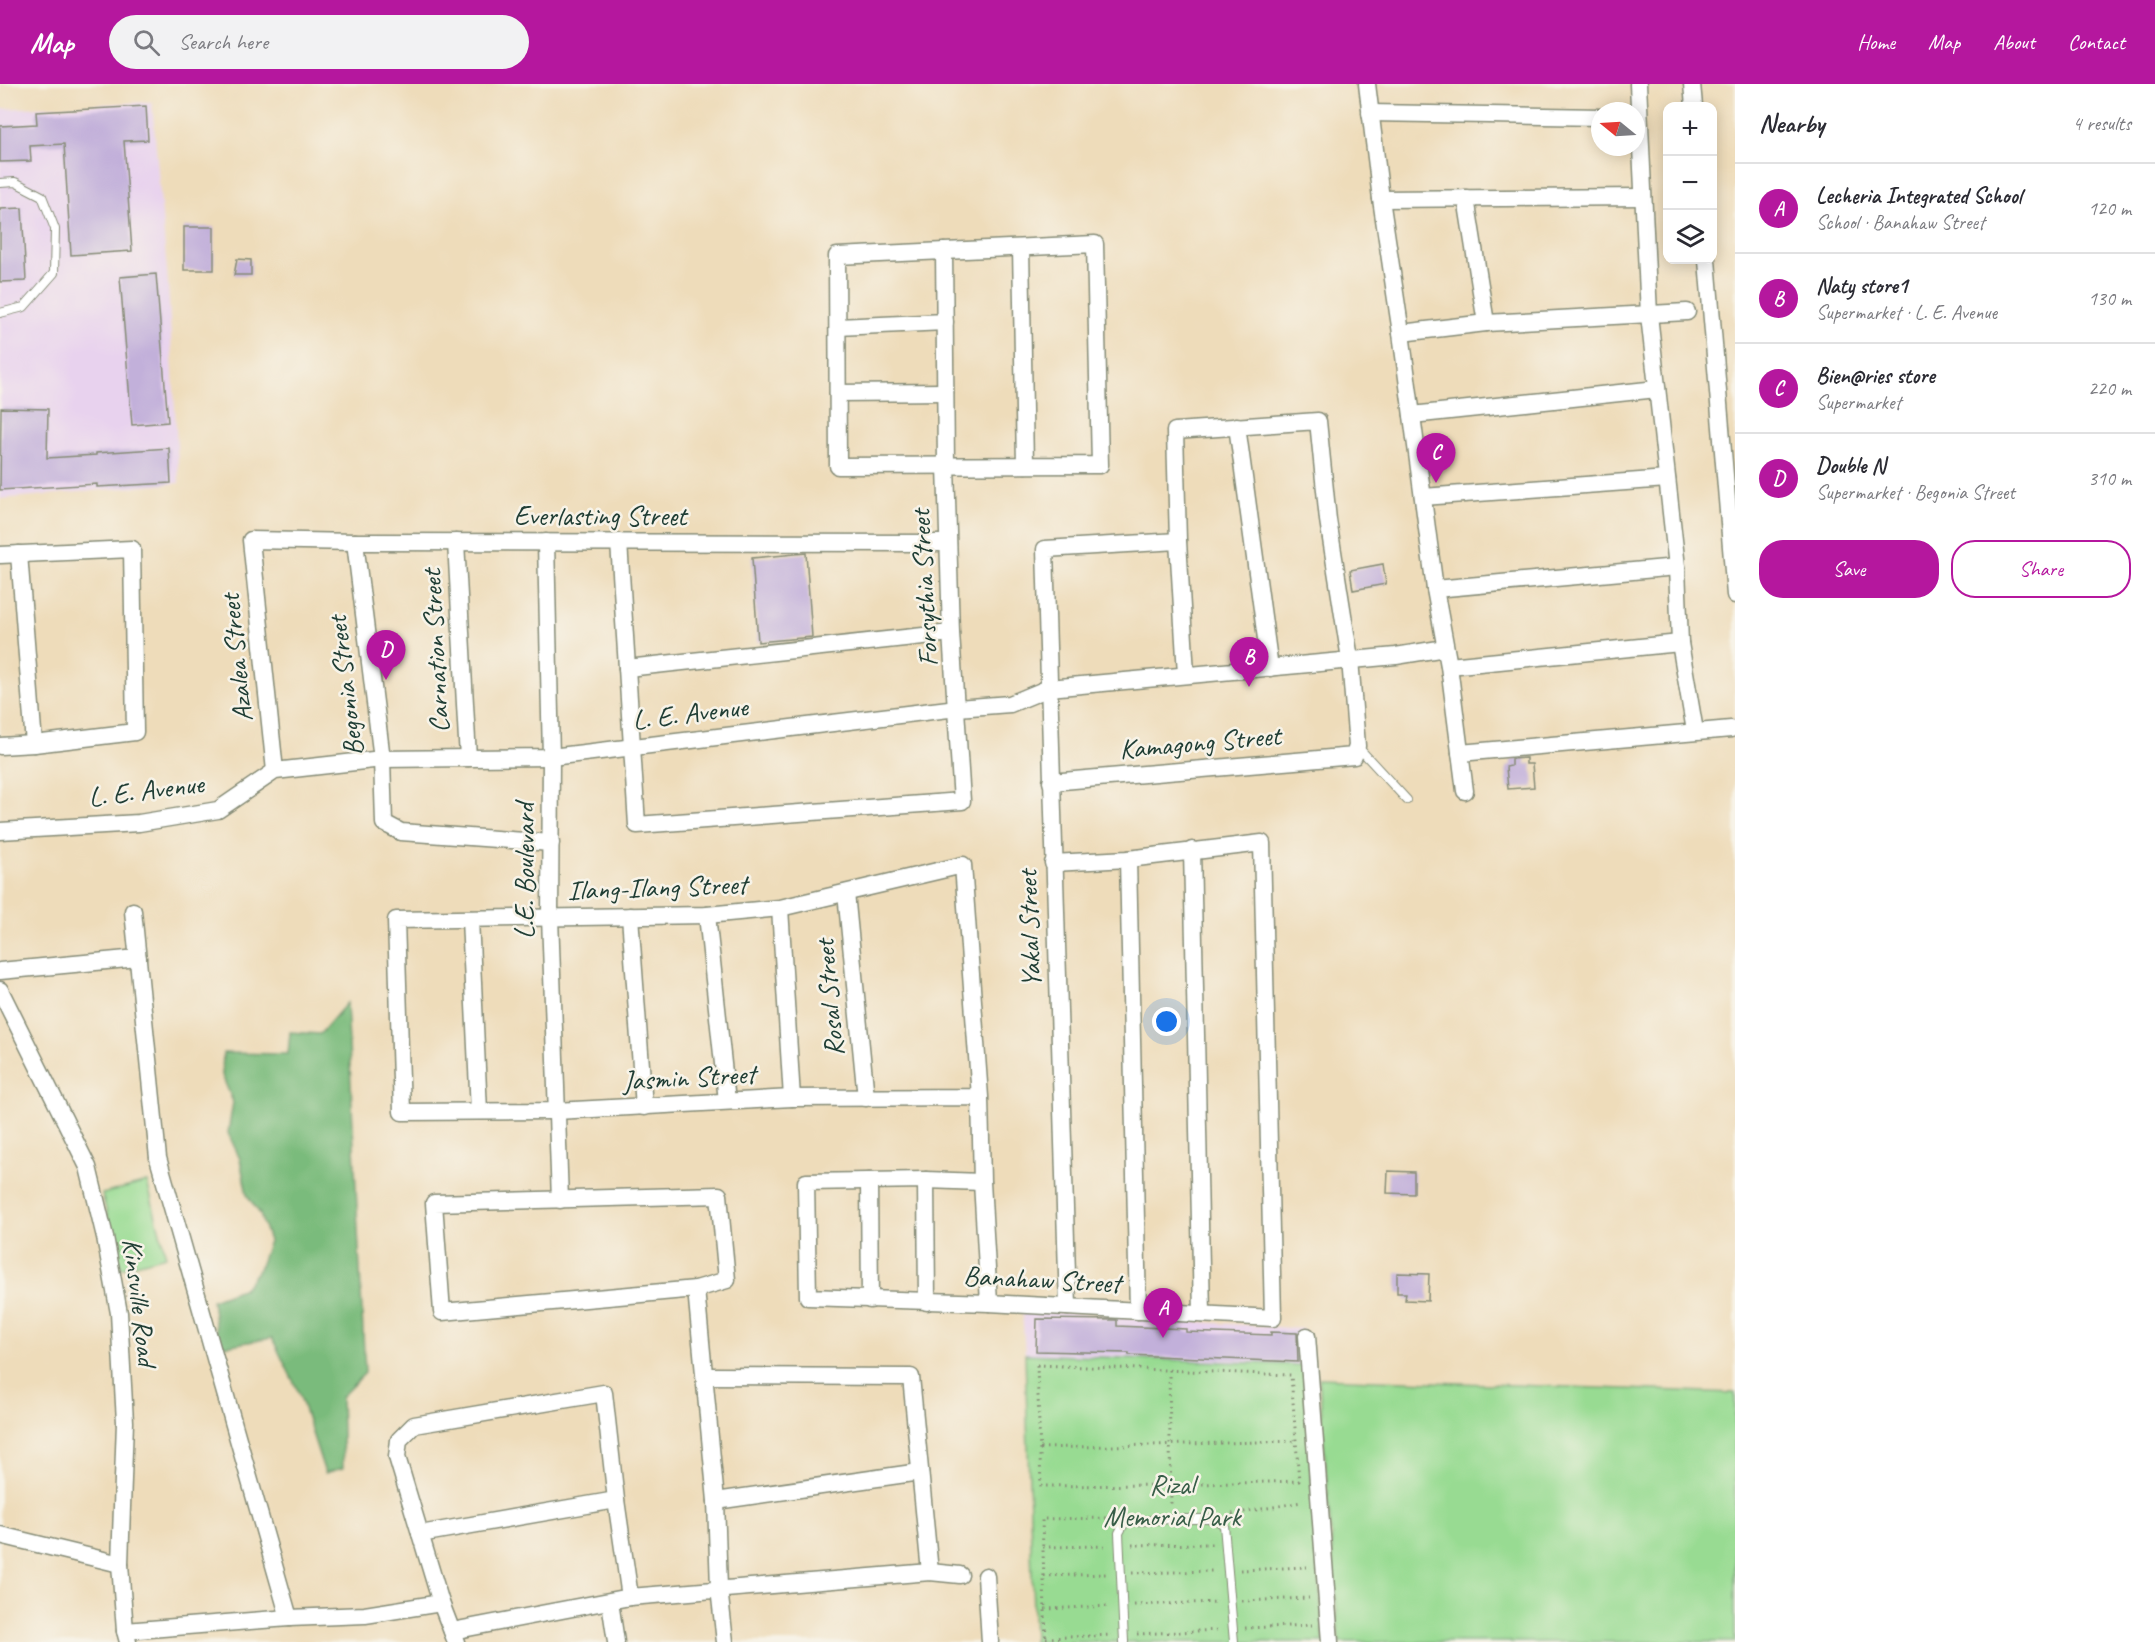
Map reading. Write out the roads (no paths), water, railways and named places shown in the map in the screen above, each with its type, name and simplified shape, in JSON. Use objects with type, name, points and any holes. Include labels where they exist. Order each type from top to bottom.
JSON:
[{"type":"street","points":[[1367,84],[1435,589],[1449,666],[1465,791]]},
{"type":"street","points":[[1638,84],[1638,102]]},
{"type":"street","points":[[1692,84],[1694,102]]},
{"type":"street","points":[[1370,113],[1591,117]]},
{"type":"street","points":[[1640,156],[1648,315],[1677,567],[1680,643],[1695,731]]},
{"type":"street","points":[[1381,199],[1643,197]]},
{"type":"street","points":[[1466,198],[1486,323]]},
{"type":"street","points":[[1095,244],[1100,465],[838,466],[837,256],[944,251],[1095,244]]},
{"type":"street","points":[[1021,248],[1025,465]]},
{"type":"street","name":"Forsythia Street","points":[[633,747],[637,825],[962,801],[951,633],[948,543],[944,251]]},
{"type":"street","points":[[1707,264],[1735,595]]},
{"type":"street","points":[[1401,333],[1486,323],[1687,312]]},
{"type":"street","points":[[838,327],[945,322]]},
{"type":"street","points":[[1412,415],[1657,389]]},
{"type":"street","points":[[838,393],[945,392]]},
{"type":"street","points":[[1186,674],[1178,541],[1175,431],[1318,422],[1328,520],[1350,659],[1355,751]]},
{"type":"street","points":[[1238,426],[1270,668]]},
{"type":"street","points":[[1424,498],[1667,479]]},
{"type":"street","name":"Everlasting Street","points":[[251,540],[948,543]]},
{"type":"street","name":"Azalea Street","points":[[251,540],[275,771]]},
{"type":"street","name":"Yakal Street","points":[[1068,1307],[1045,549],[1178,541]]},
{"type":"street","name":"Begonia Street","points":[[355,542],[382,759],[384,823],[401,832],[551,843]]},
{"type":"street","name":"Carnation Street","points":[[456,542],[468,758]]},
{"type":"street","name":"L.E. Boulevard","points":[[546,542],[551,757],[550,917],[560,1200]]},
{"type":"street","points":[[619,542],[633,747]]},
{"type":"street","points":[[0,555],[132,549],[135,732],[0,746]]},
{"type":"street","points":[[19,554],[34,744]]},
{"type":"street","points":[[1435,589],[1677,567]]},
{"type":"street","points":[[627,668],[951,633]]},
{"type":"street","points":[[1449,666],[1680,643]]},
{"type":"street","name":"L. E. Avenue","points":[[0,831],[139,823],[218,810],[275,771],[382,759],[551,757],[957,708],[1010,704],[1049,688],[1396,656],[1445,648]]},
{"type":"street","points":[[1460,753],[1731,729]]},
{"type":"street","name":"Kamagong Street","points":[[1051,782],[1355,751]]},
{"type":"street","name":"Banahaw Street","points":[[869,1181],[806,1182],[808,1298],[989,1303],[1273,1318],[1262,843],[1192,850]]},
{"type":"street","points":[[1053,862],[1128,859],[1192,850],[1202,1314]]},
{"type":"street","points":[[1128,859],[1138,1311]]},
{"type":"street","name":"Ilang-Ilang Street","points":[[402,1112],[396,920],[707,915],[780,908],[963,865],[980,1097]]},
{"type":"street","name":"Rosal Street","points":[[846,893],[866,1098]]},
{"type":"street","points":[[780,908],[792,1098]]},
{"type":"street","points":[[133,911],[158,1158],[289,1618]]},
{"type":"street","points":[[707,915],[727,1101]]},
{"type":"street","points":[[630,916],[644,1107]]},
{"type":"street","points":[[470,919],[479,1111]]},
{"type":"street","points":[[0,971],[138,958]]},
{"type":"street","name":"Kinsville Road","points":[[0,990],[88,1167],[105,1237],[119,1313],[125,1422],[120,1564],[126,1636]]},
{"type":"street","points":[[980,1097],[989,1303]]},
{"type":"street","name":"Jasmin Street","points":[[402,1112],[556,1111],[792,1098],[980,1097]]},
{"type":"street","points":[[926,1180],[927,1302]]},
{"type":"street","points":[[870,1300],[869,1181],[982,1182]]},
{"type":"street","points":[[719,1195],[727,1280],[696,1289],[442,1312],[434,1203],[719,1195]]},
{"type":"street","points":[[696,1289],[716,1501],[719,1588],[724,1642]]},
{"type":"street","points":[[1307,1336],[1330,1642]]},
{"type":"street","points":[[705,1376],[911,1377],[930,1572]]},
{"type":"street","points":[[630,1597],[604,1393],[414,1425],[399,1440],[397,1456],[441,1603],[454,1636],[630,1597],[930,1572],[960,1575]]},
{"type":"street","points":[[716,1501],[920,1472]]},
{"type":"street","points":[[420,1534],[616,1500]]},
{"type":"street","points":[[0,1535],[120,1564]]},
{"type":"street","points":[[986,1576],[990,1642]]},
{"type":"street","points":[[610,1602],[616,1642]]},
{"type":"street","points":[[126,1636],[289,1618],[365,1615],[441,1603]]},
{"type":"lane","points":[[0,183],[15,182],[42,196],[55,229],[54,273],[24,308],[0,313]]},
{"type":"lane","points":[[1355,751],[1407,800]]},
{"type":"lane","points":[[1124,1638],[1119,1533],[1125,1522],[1215,1519],[1224,1525],[1234,1642]]},
{"type":"place","name":"Bien@ries store","points":[[1436,483]]},
{"type":"place","name":"Double N","points":[[386,680]]},
{"type":"place","name":"Naty store1","points":[[1249,687]]},
{"type":"place","name":"Lecheria Integrated School","points":[[1163,1338]]},
{"type":"park label","name":"Rizal Memorial Park","points":[[1172,1500]]}]
